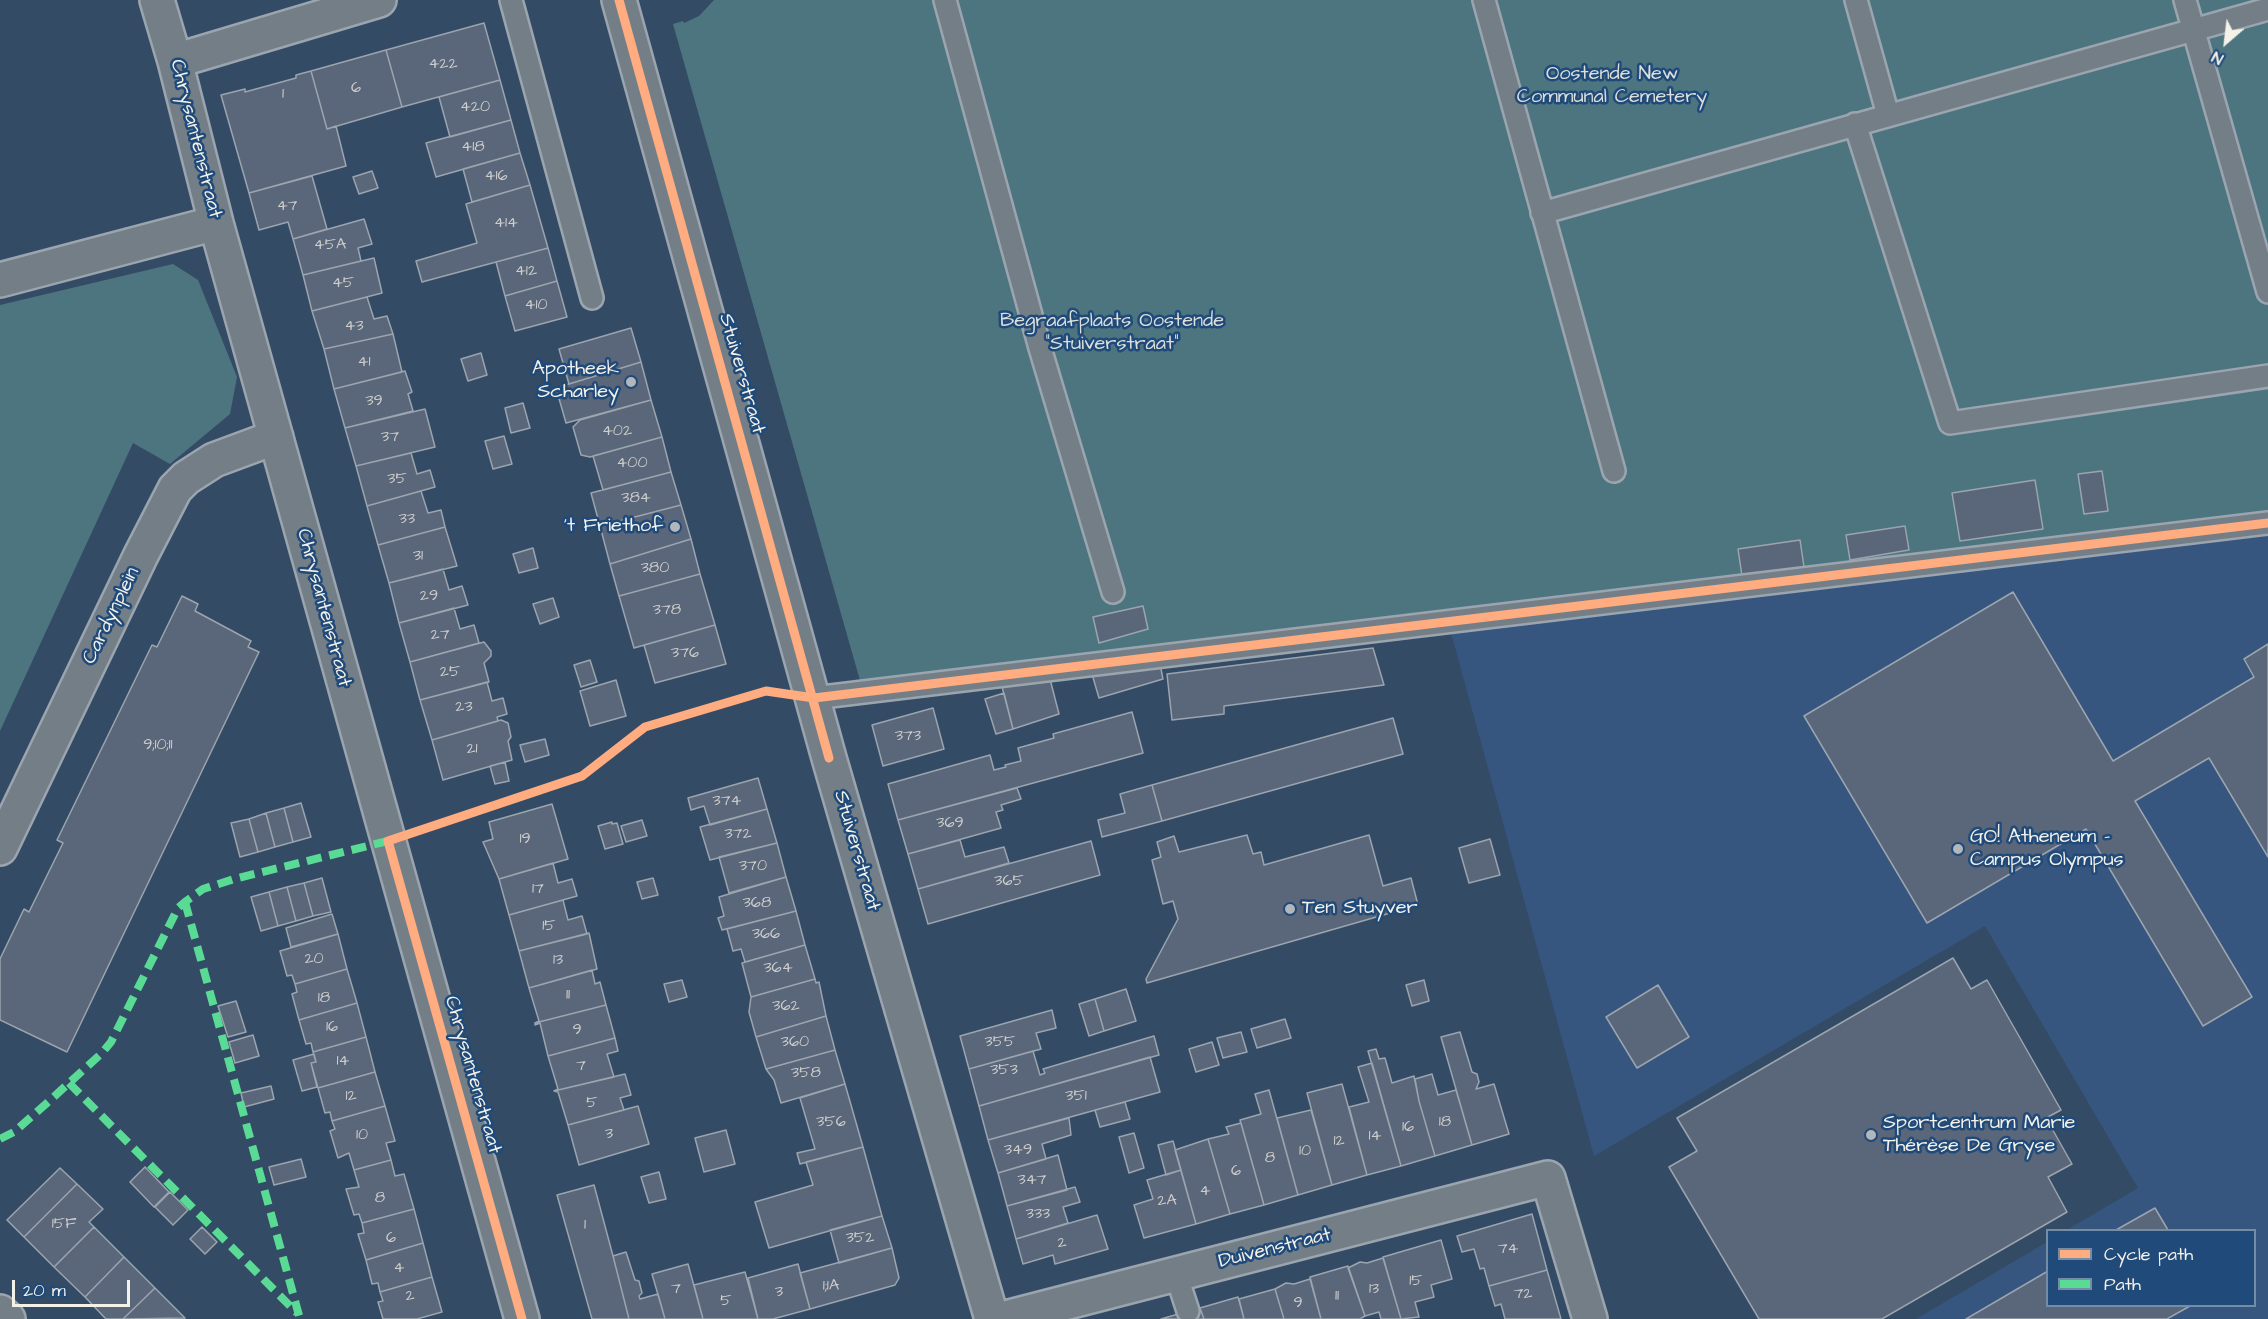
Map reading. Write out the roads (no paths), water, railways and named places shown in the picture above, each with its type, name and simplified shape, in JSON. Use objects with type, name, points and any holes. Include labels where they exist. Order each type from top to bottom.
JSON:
[{"type":"street","name":"Chrysantenstraat","points":[[158,0],[216,223],[522,1319]]},
{"type":"street","points":[[175,61],[379,0]]},
{"type":"street","name":"Stuiverstraat","points":[[619,0],[814,698],[992,1319]]},
{"type":"street","points":[[0,280],[216,223]]},
{"type":"street","name":"Cardynplein","points":[[0,848],[175,489],[186,478],[214,460],[276,437]]},
{"type":"street","name":"Duivenstraat","points":[[1002,1319],[1548,1178],[1590,1319]]},
{"type":"street","points":[[0,1312],[8,1319]]},
{"type":"lane","points":[[512,0],[592,298]]},
{"type":"lane","points":[[945,0],[1040,348],[1113,592]]},
{"type":"lane","points":[[1484,0],[1614,471]]},
{"type":"lane","points":[[1856,0],[1888,115]]},
{"type":"lane","points":[[2185,0],[2268,292]]},
{"type":"lane","points":[[1542,213],[2268,9]]},
{"type":"lane","points":[[1855,124],[1950,423],[2268,376]]},
{"type":"lane","points":[[814,698],[2268,523]]},
{"type":"lane","points":[[1176,1274],[1188,1311]]},
{"type":"place","name":"Apotheek Scharley","points":[[631,382]]},
{"type":"place","name":"'t Friethof","points":[[675,527]]},
{"type":"place","name":"GO! Atheneum - Campus Olympus","points":[[1958,849]]},
{"type":"place","name":"Ten Stuyver","points":[[1290,909]]},
{"type":"place","name":"Sportcentrum Marie Thérèse De Gryse","points":[[1871,1135]]},
{"type":"park label","name":"Oostende New Communal Cemetery","points":[[1612,86]]},
{"type":"park label","name":"Begraafplaats Oostende “Stuiverstraat”","points":[[1112,334]]}]
